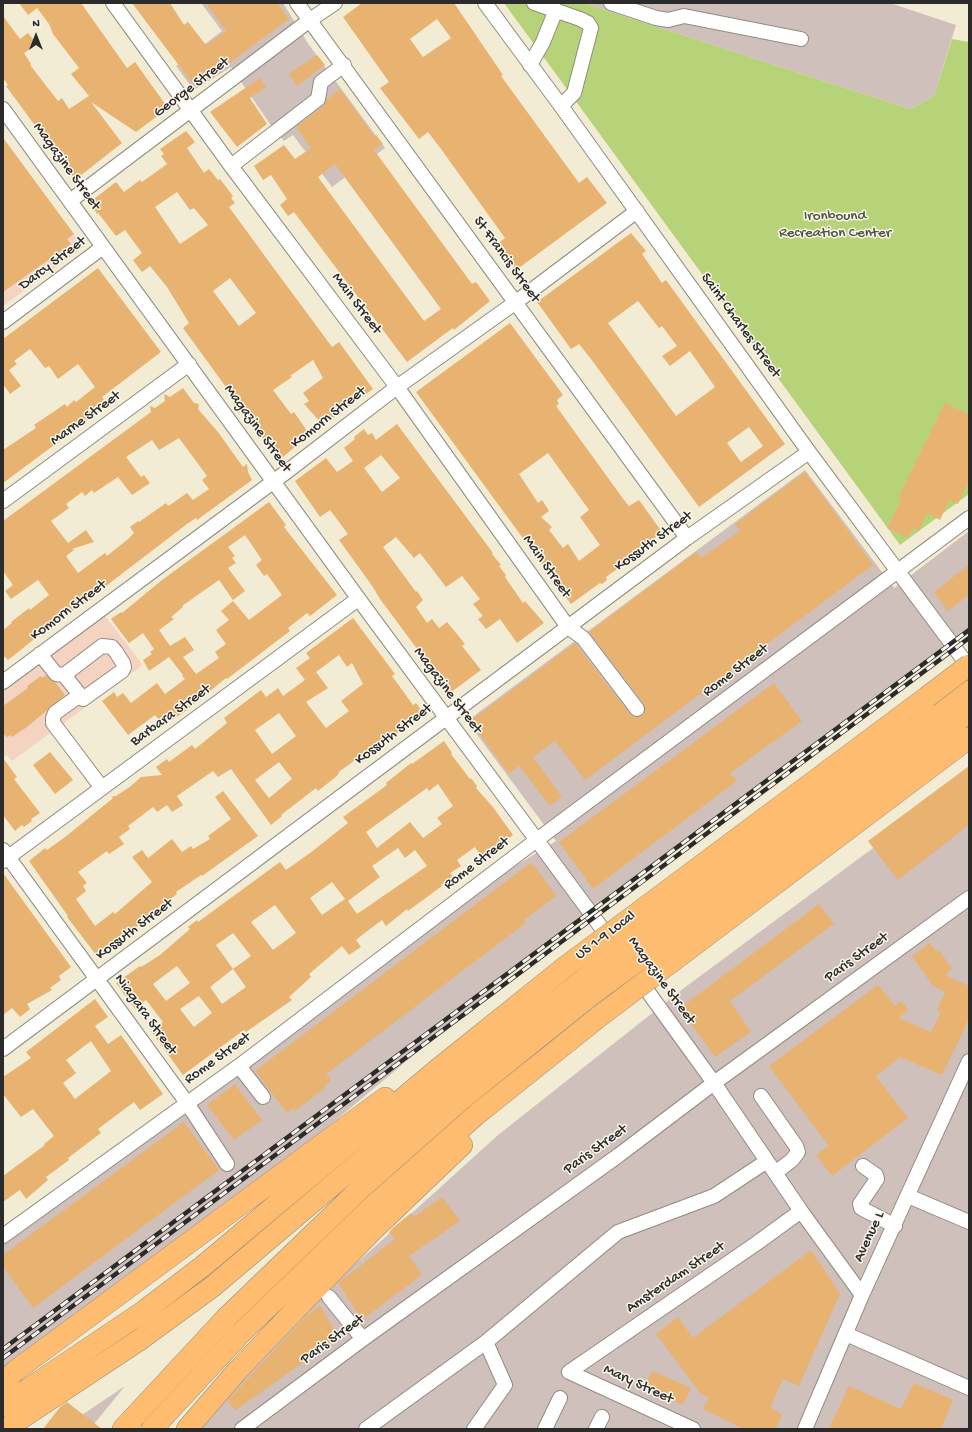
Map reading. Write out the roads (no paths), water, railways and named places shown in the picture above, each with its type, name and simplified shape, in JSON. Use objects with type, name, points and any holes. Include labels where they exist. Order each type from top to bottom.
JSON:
[{"type":"highway","name":"US 1-9 Local","points":[[438,1069],[565,967],[969,666]]},
{"type":"highway","points":[[5,1429],[154,1330],[249,1258],[465,1073],[582,991],[665,930],[944,720],[969,691]]},
{"type":"highway","points":[[944,720],[969,712]]},
{"type":"highway","points":[[152,1429],[241,1333],[373,1206],[476,1115],[600,1016],[965,741]]},
{"type":"highway","points":[[123,1429],[226,1318],[359,1190],[582,991]]},
{"type":"highway","points":[[187,1429],[238,1370],[298,1307],[428,1176],[523,1090],[574,1037]]},
{"type":"highway","points":[[3,1406],[144,1311],[259,1221],[438,1069]]},
{"type":"highway","points":[[3,1384],[21,1366],[389,1094],[438,1069]]},
{"type":"street","name":"Main Street","points":[[113,3],[231,166],[397,387],[568,627],[583,638],[637,710]]},
{"type":"street","name":"St Francis Street","points":[[297,3],[344,65],[687,538]]},
{"type":"street","name":"George Street","points":[[70,201],[310,20],[335,3]]},
{"type":"street","points":[[534,3],[586,21],[591,29],[574,93],[561,106]]},
{"type":"street","points":[[611,3],[656,18],[668,20],[684,16],[801,39]]},
{"type":"street","name":"Saint Charles Street","points":[[490,5],[530,64],[809,452],[969,666]]},
{"type":"street","points":[[530,64],[543,42],[556,10]]},
{"type":"street","points":[[231,166],[318,99],[321,82],[344,65]]},
{"type":"street","name":"Magazine Street","points":[[3,109],[274,481],[358,599],[538,840],[714,1083],[775,1173],[862,1295]]},
{"type":"street","name":"Komorn Street","points":[[3,682],[274,481],[397,387],[516,302],[637,211]]},
{"type":"street","name":"Darcy Street","points":[[3,322],[103,247]]},
{"type":"street","name":"Marne Street","points":[[3,501],[189,364]]},
{"type":"street","name":"Kossuth Street","points":[[3,1049],[687,538],[809,452]]},
{"type":"street","name":"Rome Street","points":[[3,1236],[239,1066],[538,840],[969,518]]},
{"type":"street","name":"Barbara Street","points":[[5,856],[102,788],[358,599]]},
{"type":"street","points":[[40,654],[56,674],[64,675],[84,699],[122,671],[124,667],[123,663],[112,647],[102,646],[64,675]]},
{"type":"street","points":[[80,695],[56,713],[53,718],[53,723],[102,788]]},
{"type":"street","name":"Niagara Street","points":[[5,856],[187,1103],[227,1164]]},
{"type":"street","name":"Paris Street","points":[[242,1429],[363,1339],[619,1155],[714,1083],[969,898]]},
{"type":"street","name":"Avenue L","points":[[805,1429],[862,1295],[895,1226],[969,1061]]},
{"type":"street","points":[[239,1066],[263,1097]]},
{"type":"street","points":[[761,1096],[796,1146],[798,1152],[792,1160],[775,1173]]},
{"type":"street","points":[[366,1429],[486,1342],[618,1232],[714,1196],[767,1161]]},
{"type":"street","points":[[864,1166],[876,1175],[877,1179],[860,1204],[861,1208],[895,1226]]},
{"type":"street","points":[[908,1196],[969,1222]]},
{"type":"street","name":"Amsterdam Street","points":[[569,1372],[750,1248],[801,1210]]},
{"type":"street","points":[[329,1297],[363,1339]]},
{"type":"street","points":[[846,1334],[969,1388]]},
{"type":"street","points":[[476,1428],[504,1385],[486,1342]]},
{"type":"street","name":"Mary Street","points":[[569,1372],[693,1429]]},
{"type":"street","points":[[545,1429],[560,1398]]},
{"type":"railway","points":[[3,1349],[969,630]]},
{"type":"railway","points":[[3,1358],[969,638]]},
{"type":"park label","name":"Ironbound Recreation Center","points":[[835,226]]}]
